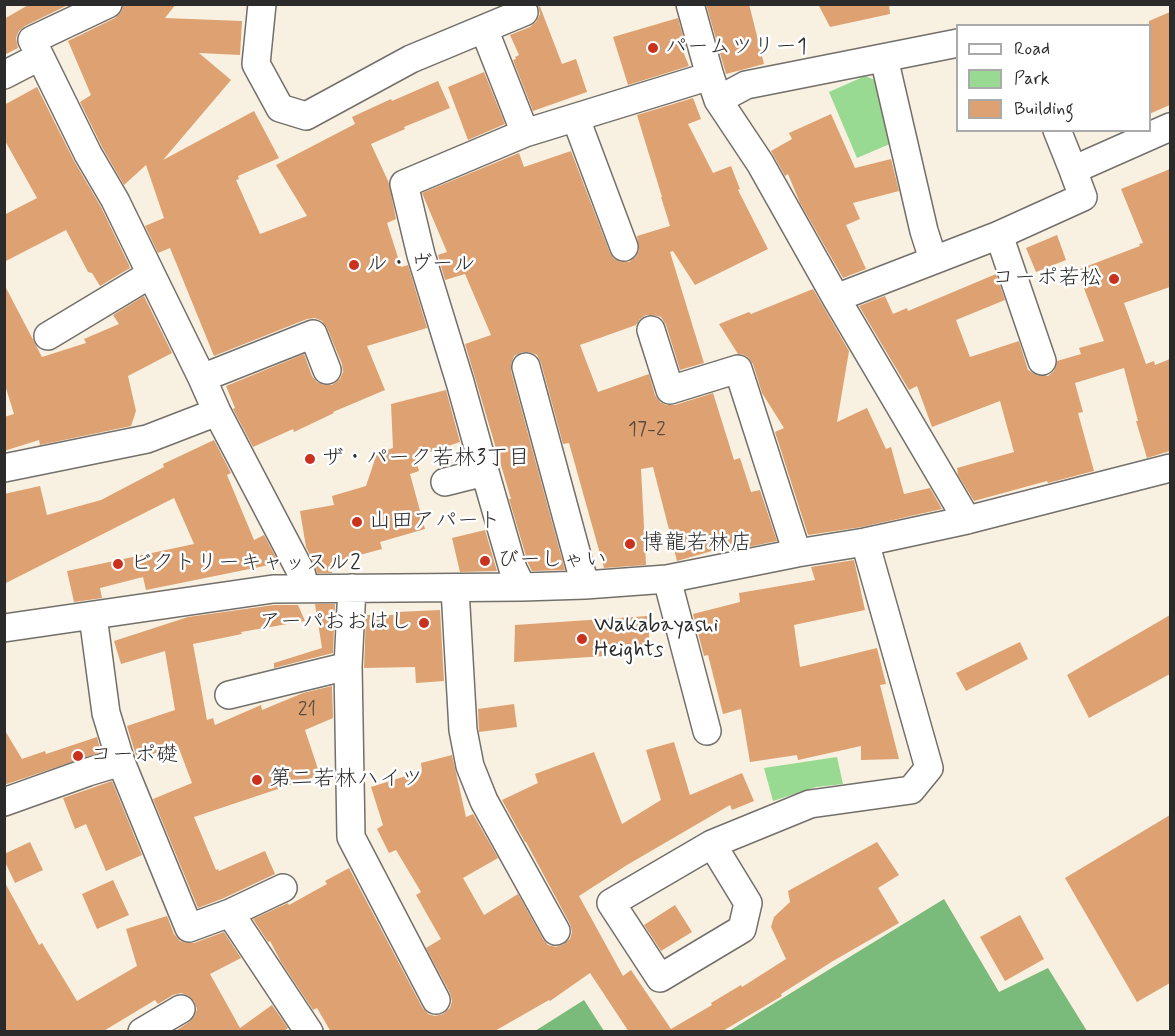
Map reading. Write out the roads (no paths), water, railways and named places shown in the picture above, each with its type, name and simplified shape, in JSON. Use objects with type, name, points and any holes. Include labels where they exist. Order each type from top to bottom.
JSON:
[{"type":"street","points":[[108,4],[32,40],[88,154],[115,200],[217,412],[301,572],[305,588]]},
{"type":"street","points":[[262,4],[256,64],[280,108],[306,116],[411,59],[524,12],[520,4]]},
{"type":"street","points":[[690,4],[714,88],[967,520]]},
{"type":"street","points":[[484,29],[525,133]]},
{"type":"street","points":[[522,587],[513,568],[421,255],[404,184],[525,133],[576,118],[714,88],[746,85],[956,43]]},
{"type":"street","points":[[4,75],[39,57]]},
{"type":"street","points":[[884,58],[924,231],[933,259]]},
{"type":"street","points":[[576,118],[624,247]]},
{"type":"street","points":[[1073,170],[1170,127]]},
{"type":"street","points":[[836,298],[999,235],[1083,196],[1058,132]]},
{"type":"street","points":[[999,235],[1042,361]]},
{"type":"street","points":[[48,336],[151,274]]},
{"type":"street","points":[[651,330],[670,390],[738,369],[797,553]]},
{"type":"street","points":[[202,378],[313,334],[327,370]]},
{"type":"street","points":[[526,367],[585,585]]},
{"type":"street","points":[[4,468],[147,439],[217,412]]},
{"type":"street","points":[[4,628],[273,589],[455,589],[585,585],[668,579],[865,542],[967,520],[1170,468]]},
{"type":"street","points":[[445,482],[485,472]]},
{"type":"street","points":[[712,844],[748,903],[742,929],[660,978],[611,903],[712,844],[810,804],[911,790],[929,768],[865,542]]},
{"type":"street","points":[[668,579],[707,731]]},
{"type":"street","points":[[352,588],[348,666],[351,837],[435,1000]]},
{"type":"street","points":[[455,589],[463,730],[470,766],[484,801],[556,931]]},
{"type":"street","points":[[93,616],[106,713],[121,762],[189,927],[230,913],[283,888]]},
{"type":"street","points":[[229,695],[348,666]]},
{"type":"street","points":[[4,802],[88,771],[121,762]]},
{"type":"street","points":[[230,913],[309,1032]]},
{"type":"street","points":[[142,1032],[181,1009]]},
{"type":"place","name":"パームツリー1","points":[[653,48]]},
{"type":"place","name":"ル・ヴール","points":[[354,265]]},
{"type":"place","name":"コーポ若松","points":[[1114,279]]},
{"type":"place","name":"ザ・パーク若林3丁目","points":[[310,459]]},
{"type":"place","name":"山田アパート","points":[[357,522]]},
{"type":"place","name":"博龍若林店","points":[[630,544]]},
{"type":"place","name":"びーしゃい","points":[[485,561]]},
{"type":"place","name":"ビクトリーキャッスル2","points":[[118,564]]},
{"type":"place","name":"アーパおおはし","points":[[424,623]]},
{"type":"place","name":"Wakabayashi Heights","points":[[582,639]]},
{"type":"place","name":"コーポ礎","points":[[78,756]]},
{"type":"place","name":"第二若林ハイツ","points":[[257,780]]}]
